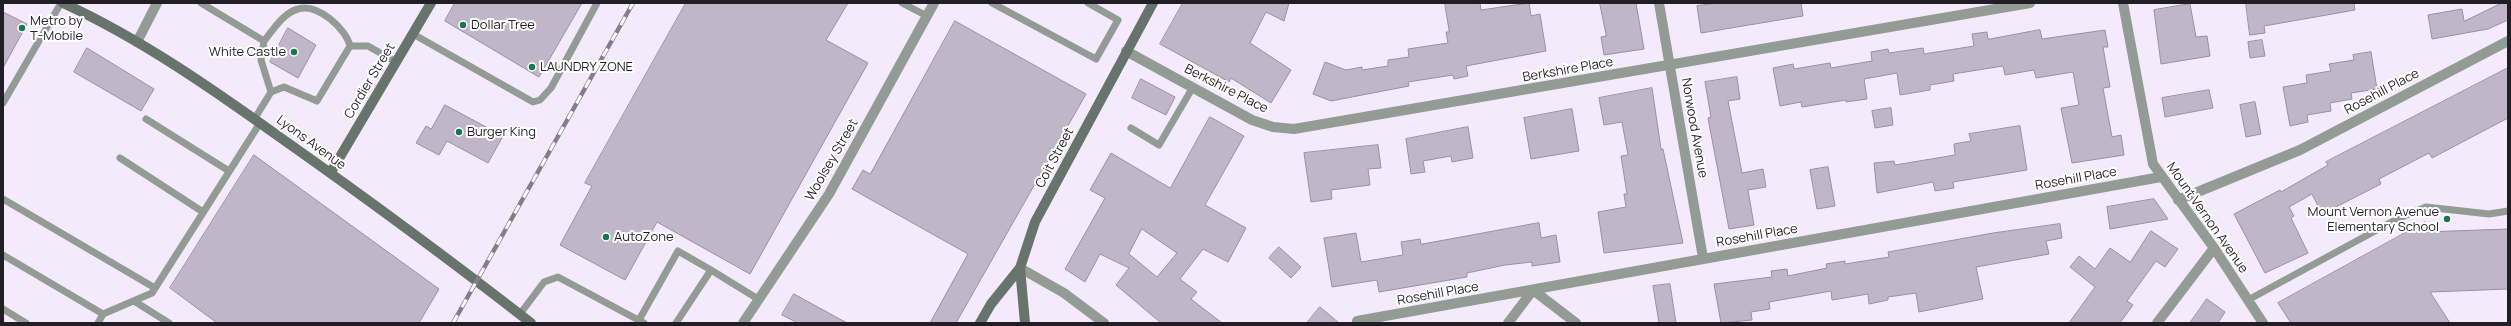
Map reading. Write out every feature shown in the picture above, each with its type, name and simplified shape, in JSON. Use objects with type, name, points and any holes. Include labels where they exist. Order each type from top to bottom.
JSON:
[{"type":"main road","name":"Lyons Avenue","points":[[62,3],[137,42],[258,120],[330,172],[531,323]]},
{"type":"main road","name":"Cordier Street","points":[[330,172],[431,3]]},
{"type":"main road","name":"Coit Street","points":[[980,323],[991,304],[1020,268],[1035,222],[1153,3]]},
{"type":"main road","points":[[1020,268],[1025,323]]},
{"type":"street","points":[[137,42],[157,3]]},
{"type":"street","name":"Woolsey Street","points":[[743,323],[829,194],[934,3]]},
{"type":"street","name":"Norwood Avenue","points":[[1659,3],[1703,258]]},
{"type":"street","name":"Berkshire Place","points":[[1126,51],[1252,120],[1273,127],[1294,129],[1670,66],[2030,3]]},
{"type":"street","name":"Mount Vernon Avenue","points":[[2123,3],[2153,164],[2214,248],[2263,323]]},
{"type":"street","name":"Rosehill Place","points":[[2178,200],[2300,150],[2508,41]]},
{"type":"street","name":"Rosehill Place","points":[[1357,322],[1703,258],[2161,177]]},
{"type":"street","points":[[2158,323],[2214,248]]},
{"type":"street","points":[[1020,268],[1064,293],[1104,323]]},
{"type":"street","points":[[1508,323],[1533,290],[1576,323]]},
{"type":"lane","points":[[3,103],[62,3]]},
{"type":"lane","points":[[201,3],[264,41]]},
{"type":"lane","points":[[413,34],[533,102],[540,100],[551,88],[597,3]]},
{"type":"lane","points":[[902,3],[927,16]]},
{"type":"lane","points":[[992,3],[1096,59],[1118,20],[1088,3]]},
{"type":"lane","points":[[98,323],[103,314],[152,293],[229,171],[258,120],[271,92],[261,60],[264,41],[286,16],[302,8],[317,12],[341,27],[348,35],[350,46],[317,101],[284,87],[271,92]]},
{"type":"lane","points":[[350,46],[368,46],[396,62]]},
{"type":"lane","points":[[1131,128],[1159,145],[1193,87]]},
{"type":"lane","points":[[146,119],[229,171]]},
{"type":"lane","points":[[120,158],[203,212]]},
{"type":"lane","points":[[3,199],[155,288]]},
{"type":"lane","points":[[2248,300],[2397,218],[2426,207],[2488,214],[2508,211]]},
{"type":"lane","points":[[520,314],[544,282],[558,276],[641,322],[678,250],[758,300]]},
{"type":"lane","points":[[3,255],[103,314]]},
{"type":"lane","points":[[676,323],[711,270]]},
{"type":"lane","points":[[134,301],[169,323]]},
{"type":"lane","points":[[3,309],[26,323]]},
{"type":"building","points":[[455,3],[582,3],[539,77],[445,21]]},
{"type":"building","points":[[686,3],[848,3],[826,40],[868,63],[750,274],[657,222],[625,280],[560,245],[592,186],[585,183]]},
{"type":"building","points":[[1183,3],[1289,3],[1284,21],[1266,12],[1250,43],[1291,70],[1271,103],[1231,78],[1229,82],[1160,44]]},
{"type":"building","points":[[1445,3],[1480,3],[1481,10],[1529,3],[1531,16],[1540,14],[1546,51],[1466,66],[1468,76],[1454,79],[1453,75],[1408,82],[1409,86],[1331,101],[1313,94],[1325,62],[1346,70],[1362,67],[1362,70],[1388,66],[1388,60],[1409,57],[1408,49],[1448,43],[1446,32],[1449,32]]},
{"type":"building","points":[[1600,3],[1636,3],[1644,49],[1604,55],[1601,37],[1606,36]]},
{"type":"building","points":[[1718,3],[1801,3],[1803,16],[1701,33],[1697,6]]},
{"type":"building","points":[[2246,3],[2354,3],[2355,10],[2264,26],[2265,33],[2250,35]]},
{"type":"building","points":[[2502,3],[2508,3],[2508,20],[2488,29],[2432,39],[2428,15],[2462,9],[2464,21]]},
{"type":"building","points":[[2190,4],[2196,37],[2207,36],[2210,56],[2161,64],[2154,10]]},
{"type":"building","points":[[3,12],[27,24],[3,68]]},
{"type":"building","points":[[955,21],[1086,94],[956,323],[930,323],[968,254],[852,189],[863,170],[870,174]]},
{"type":"building","name":"White Castle","points":[[288,28],[316,45],[298,78],[270,62]]},
{"type":"building","points":[[2040,30],[2042,39],[2105,30],[2108,47],[2103,47],[2110,87],[2103,88],[2112,137],[2121,135],[2124,155],[2072,163],[2061,108],[2079,105],[2073,72],[2036,78],[2034,70],[2005,75],[2003,66],[1953,74],[1954,81],[1930,85],[1930,90],[1900,95],[1897,73],[1864,79],[1867,99],[1846,102],[1846,100],[1802,107],[1801,102],[1780,106],[1773,68],[1793,64],[1794,69],[1830,63],[1831,68],[1872,61],[1871,52],[1888,49],[1889,53],[1923,48],[1924,54],[1974,46],[1972,34],[1987,32],[1988,39]]},
{"type":"building","points":[[2262,40],[2265,56],[2250,58],[2248,42]]},
{"type":"building","points":[[87,48],[154,89],[141,111],[74,72]]},
{"type":"building","points":[[2371,52],[2377,89],[2351,93],[2352,99],[2330,103],[2331,111],[2307,115],[2308,122],[2290,126],[2283,87],[2307,83],[2306,75],[2331,71],[2329,64],[2354,60],[2353,55]]},
{"type":"building","points":[[2508,68],[2508,118],[2432,158],[2429,153],[2379,179],[2381,184],[2322,214],[2312,194],[2289,207],[2294,216],[2291,218],[2308,253],[2265,273],[2234,214],[2280,190],[2281,192],[2328,165],[2326,162]]},
{"type":"building","points":[[1737,77],[1740,99],[1728,101],[1742,173],[1763,169],[1766,187],[1748,190],[1754,225],[1729,229],[1708,118],[1711,117],[1705,82]]},
{"type":"building","points":[[1141,79],[1175,97],[1166,115],[1132,98]]},
{"type":"building","points":[[1652,88],[1661,149],[1663,149],[1683,243],[1604,253],[1598,212],[1626,207],[1624,194],[1627,194],[1621,156],[1628,155],[1622,122],[1604,125],[1599,98]]},
{"type":"building","points":[[2209,90],[2213,108],[2165,117],[2162,98]]},
{"type":"building","points":[[2255,102],[2261,134],[2246,137],[2240,105]]},
{"type":"building","name":"Burger King","points":[[445,105],[503,136],[488,163],[447,141],[439,155],[416,143],[426,126],[431,129]]},
{"type":"building","points":[[1891,108],[1893,125],[1875,128],[1872,111]]},
{"type":"building","points":[[1572,109],[1579,151],[1531,159],[1524,118]]},
{"type":"building","points":[[1210,117],[1244,136],[1205,205],[1246,228],[1228,262],[1203,249],[1180,279],[1197,292],[1191,299],[1222,323],[1161,323],[1116,285],[1129,268],[1100,254],[1085,282],[1065,269],[1105,198],[1090,190],[1111,153],[1170,188]],"holes":[[[1142,229],[1177,253],[1157,277],[1129,254]]]},
{"type":"building","points":[[2020,126],[2027,170],[1953,182],[1954,188],[1935,191],[1933,182],[1877,193],[1874,163],[1894,161],[1895,165],[1955,155],[1954,144],[1971,141],[1969,134]]},
{"type":"building","points":[[1468,127],[1473,158],[1452,162],[1451,156],[1423,161],[1425,172],[1411,174],[1406,139]]},
{"type":"building","points":[[1378,145],[1381,168],[1368,169],[1370,185],[1331,190],[1332,199],[1311,202],[1304,153]]},
{"type":"building","points":[[254,155],[439,289],[419,323],[217,323],[170,288]]},
{"type":"building","points":[[1828,167],[1835,206],[1817,209],[1810,170]]},
{"type":"building","points":[[2154,199],[2168,219],[2110,229],[2107,207]]},
{"type":"building","points":[[2425,222],[2425,232],[2508,229],[2508,289],[2430,292],[2450,323],[2291,323],[2278,303]]},
{"type":"building","points":[[1539,223],[1541,238],[1556,235],[1560,262],[1532,266],[1532,262],[1505,265],[1467,273],[1467,277],[1379,292],[1377,280],[1332,287],[1324,238],[1356,233],[1361,262],[1403,255],[1401,242],[1420,239],[1421,244]]},
{"type":"building","points":[[2060,224],[2062,238],[2046,241],[2049,254],[1976,267],[1983,299],[1919,312],[1916,293],[1888,297],[1888,300],[1869,304],[1868,294],[1832,300],[1831,291],[1769,302],[1770,309],[1751,312],[1752,320],[1721,323],[1714,284],[1772,277],[1771,271],[1787,269],[1788,276],[1827,268],[1826,264],[1845,261],[1845,264],[1889,257],[1888,252],[1993,233]]},
{"type":"building","points":[[2151,231],[2178,249],[2165,267],[2156,261],[2127,301],[2133,305],[2120,323],[2069,323],[2095,287],[2070,267],[2079,256],[2095,269],[2110,248],[2130,262]]},
{"type":"building","points":[[1279,247],[1301,267],[1291,278],[1269,258]]},
{"type":"building","points":[[1670,284],[1676,323],[1659,323],[1653,286]]},
{"type":"building","points":[[794,294],[847,323],[798,323],[782,315]]},
{"type":"building","points":[[2207,299],[2225,312],[2218,323],[2190,323]]},
{"type":"building","points":[[1320,307],[1339,323],[1307,323]]},
{"type":"railway","points":[[453,323],[633,3]]},
{"type":"place","name":"Dollar Tree","points":[[463,25]]},
{"type":"place","name":"Metro by T-Mobile","points":[[22,28]]},
{"type":"place","name":"White Castle","points":[[294,52]]},
{"type":"place","name":"LAUNDRY ZONE","points":[[532,67]]},
{"type":"place","name":"Burger King","points":[[459,132]]},
{"type":"place","name":"Mount Vernon Avenue Elementary School","points":[[2447,219]]},
{"type":"place","name":"AutoZone","points":[[606,237]]}]
